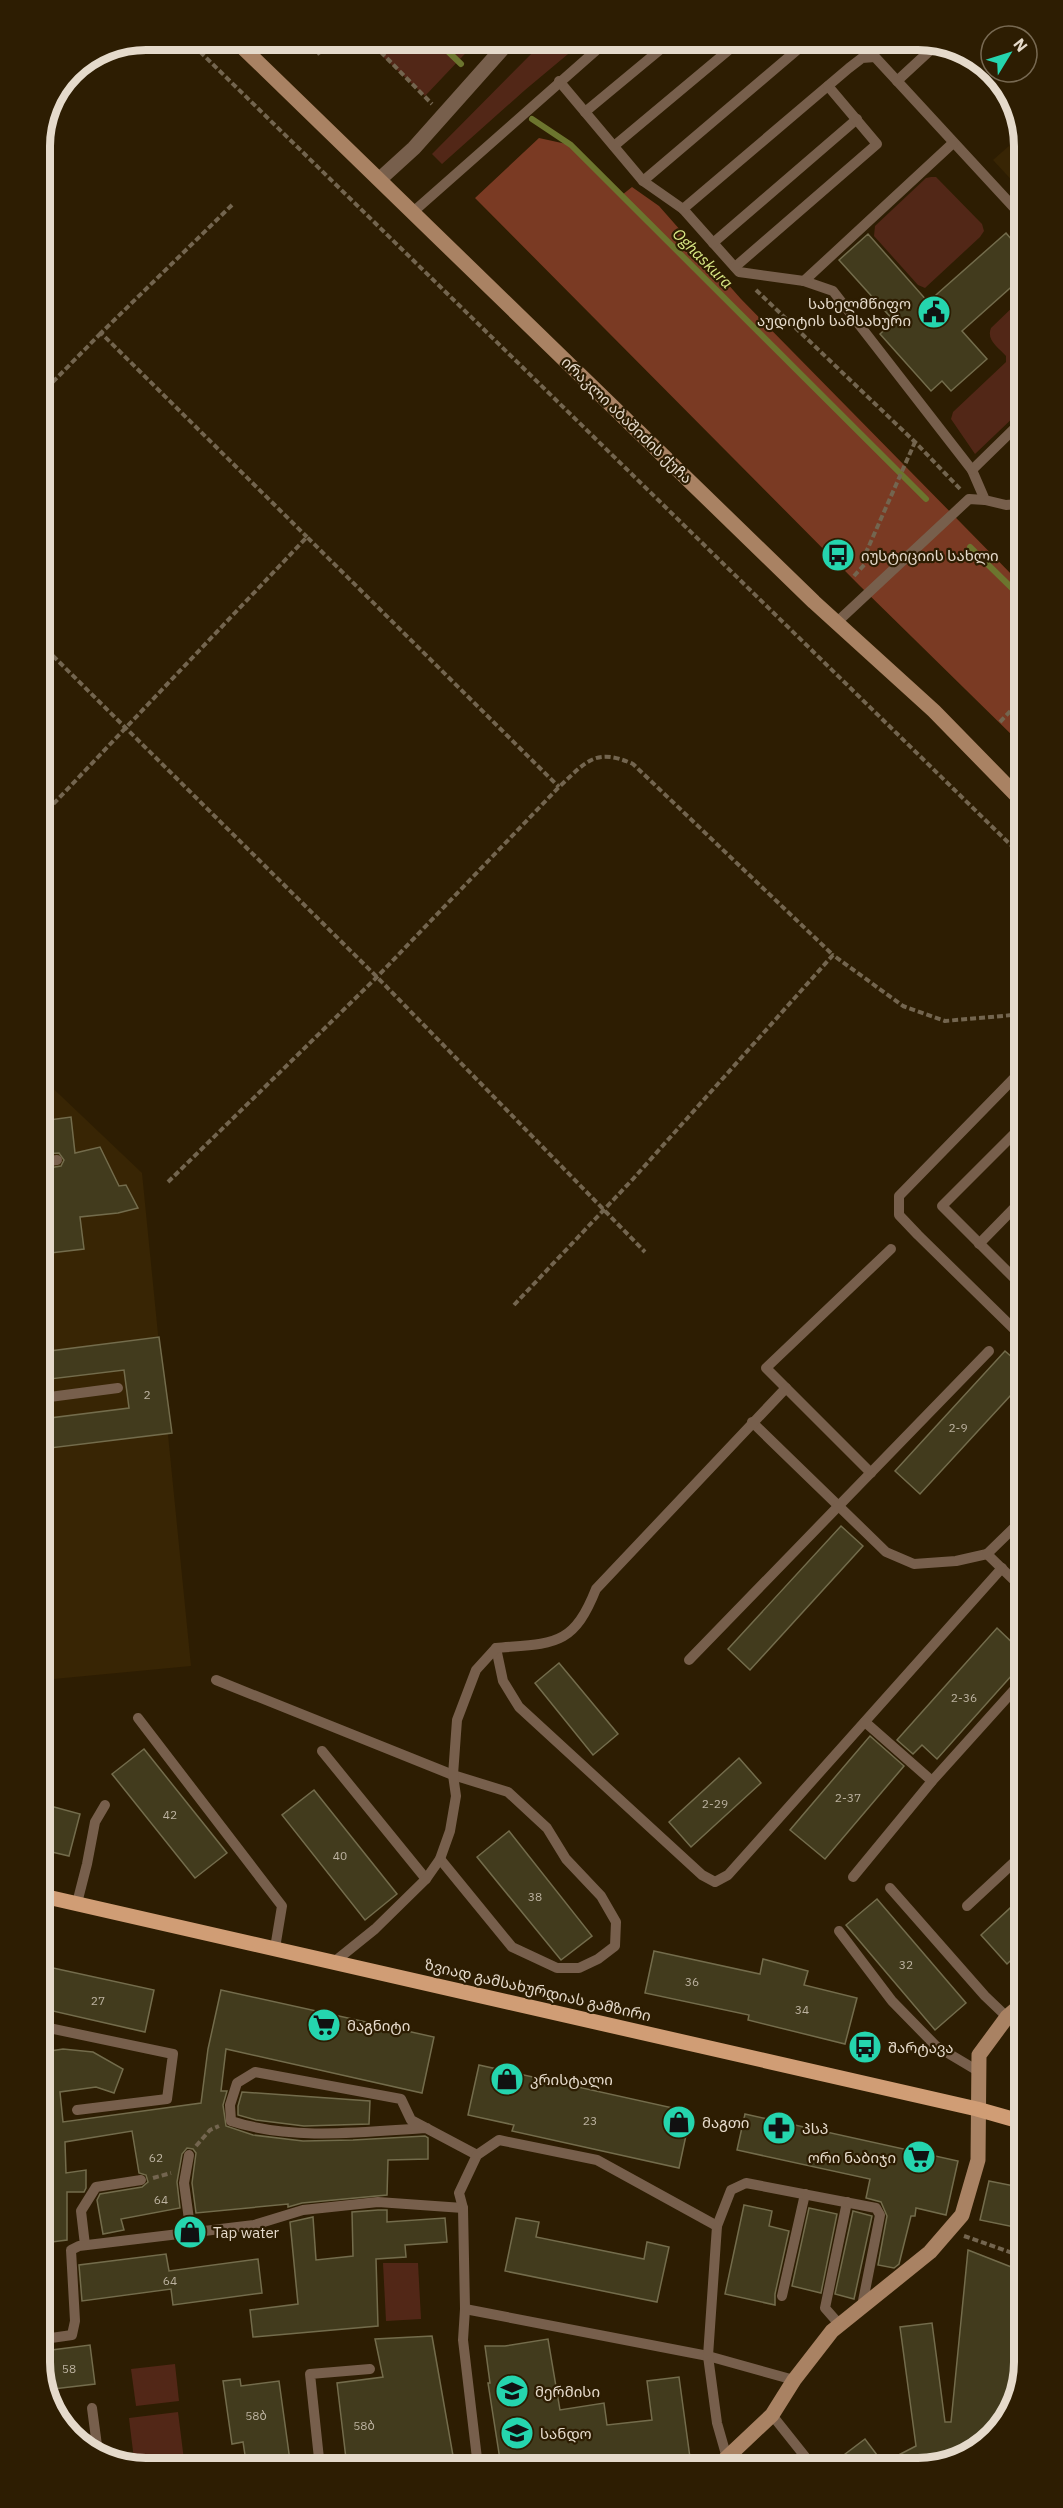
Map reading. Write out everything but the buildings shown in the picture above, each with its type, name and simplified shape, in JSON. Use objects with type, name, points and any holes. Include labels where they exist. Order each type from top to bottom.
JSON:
[{"type":"main road","name":"ირაკლი აბაშიძის ქუჩა","points":[[245,50],[836,623],[933,711],[1014,793]]},
{"type":"main road","name":"ზვიად გამსახურდიას გამზირი","points":[[50,1897],[977,2109],[1014,2119]]},
{"type":"main road","points":[[727,2458],[772,2415],[794,2380],[832,2331],[930,2252],[962,2215],[978,2160],[979,2055],[1014,2010]]},
{"type":"street","points":[[380,179],[414,148],[501,50]]},
{"type":"lane","points":[[413,212],[596,50]]},
{"type":"lane","points":[[585,112],[660,50]]},
{"type":"lane","points":[[614,146],[729,50]]},
{"type":"lane","points":[[643,181],[797,50]]},
{"type":"lane","points":[[897,81],[930,51]]},
{"type":"lane","points":[[683,209],[862,58],[875,57],[1014,208]]},
{"type":"lane","points":[[559,81],[643,181],[683,209],[737,270],[804,281],[833,291],[972,470],[985,500]]},
{"type":"lane","points":[[737,270],[877,144],[828,86]]},
{"type":"lane","points":[[713,243],[857,119]]},
{"type":"lane","points":[[804,281],[953,143]]},
{"type":"lane","points":[[972,470],[1014,429]]},
{"type":"lane","points":[[836,623],[969,498],[1014,504]]},
{"type":"lane","points":[[1014,1078],[899,1196],[899,1215],[1014,1328]]},
{"type":"lane","points":[[1014,1134],[942,1206],[1014,1278]]},
{"type":"lane","points":[[50,1161],[57,1160]]},
{"type":"lane","points":[[979,1244],[1014,1208]]},
{"type":"lane","points":[[871,1473],[766,1368],[891,1249]]},
{"type":"lane","points":[[688,1660],[990,1351]]},
{"type":"lane","points":[[50,1397],[118,1388]]},
{"type":"lane","points":[[334,1962],[375,1929],[426,1879],[440,1858],[450,1831],[456,1796],[453,1775],[457,1720],[466,1690],[476,1670],[496,1648],[535,1644],[563,1637],[575,1629],[587,1611],[596,1589],[786,1388]]},
{"type":"lane","points":[[752,1422],[886,1552],[914,1564],[956,1561],[987,1554],[1014,1528]]},
{"type":"lane","points":[[987,1554],[1014,1580]]},
{"type":"lane","points":[[496,1648],[504,1681],[519,1707],[702,1875],[715,1882],[728,1875],[1002,1568]]},
{"type":"lane","points":[[216,1680],[453,1775],[508,1792],[547,1828],[566,1859],[601,1896],[616,1922],[615,1946],[598,1959],[579,1968],[557,1968],[512,1947],[440,1858]]},
{"type":"lane","points":[[853,1877],[932,1780],[1014,1690]]},
{"type":"lane","points":[[138,1718],[282,1906],[275,1948]]},
{"type":"lane","points":[[865,1722],[932,1780]]},
{"type":"lane","points":[[322,1752],[426,1879]]},
{"type":"lane","points":[[77,1903],[94,1822],[105,1805]]},
{"type":"lane","points":[[967,1905],[1014,1862]]},
{"type":"lane","points":[[890,1888],[985,1996],[1007,2017]]},
{"type":"lane","points":[[839,1930],[892,2001],[921,2031],[936,2046],[978,2071]]},
{"type":"lane","points":[[50,2028],[173,2054],[167,2099],[77,2110]]},
{"type":"lane","points":[[427,2128],[337,2133],[255,2129],[231,2121],[230,2105],[237,2083],[255,2072],[401,2099],[411,2120],[427,2128],[477,2154]]},
{"type":"lane","points":[[477,2458],[463,2340],[465,2309],[463,2208],[459,2193],[477,2154],[499,2140],[597,2160],[717,2226]]},
{"type":"lane","points":[[189,2155],[184,2183],[191,2234]]},
{"type":"lane","points":[[86,2245],[81,2211],[96,2187],[141,2180]]},
{"type":"lane","points":[[722,2458],[708,2356],[717,2226],[731,2190],[746,2183],[876,2208],[880,2215],[862,2306]]},
{"type":"lane","points":[[782,2296],[804,2194]]},
{"type":"lane","points":[[50,2338],[72,2335],[75,2321],[71,2250],[86,2245],[254,2225],[303,2210],[378,2202],[463,2208]]},
{"type":"lane","points":[[839,2324],[825,2308],[847,2202]]},
{"type":"lane","points":[[465,2309],[708,2356],[794,2380]]},
{"type":"lane","points":[[319,2458],[310,2374],[370,2369]]},
{"type":"lane","points":[[92,2408],[97,2445]]},
{"type":"lane","points":[[772,2415],[806,2458]]},
{"type":"path","points":[[198,50],[1014,848]]},
{"type":"path","points":[[317,54],[323,50]]},
{"type":"path","points":[[379,50],[443,115]]},
{"type":"path","points":[[50,385],[232,205]]},
{"type":"path","points":[[737,270],[915,442],[969,498]]},
{"type":"path","points":[[101,333],[559,787]]},
{"type":"path","points":[[854,576],[866,564],[864,557],[915,442]]},
{"type":"path","points":[[50,808],[307,537]]},
{"type":"path","points":[[50,654],[377,977],[645,1252]]},
{"type":"path","points":[[1000,722],[1014,707]]},
{"type":"path","points":[[168,1182],[377,977],[559,787],[581,766],[600,755],[616,757],[633,764],[833,955],[903,1006],[945,1021],[1014,1016]]},
{"type":"path","points":[[514,1305],[604,1209],[833,955]]},
{"type":"path","points":[[189,2155],[210,2130],[231,2121]]},
{"type":"path","points":[[141,2180],[187,2169]]},
{"type":"path","points":[[949,2230],[1014,2255]]},
{"type":"shaded area","points":[[376,50],[469,50],[425,96]]},
{"type":"shaded area","points":[[535,50],[573,50],[442,164],[432,154]]},
{"type":"shaded area","points":[[539,138],[571,145],[622,195],[632,187],[659,206],[741,299],[1014,577],[1014,737],[860,586],[475,198]]},
{"type":"shaded area","points":[[1014,142],[1014,183],[993,160]]},
{"type":"shaded area","points":[[936,177],[982,224],[984,231],[925,288],[918,285],[874,236],[875,226],[926,178]]},
{"type":"shaded area","points":[[1014,306],[1014,417],[975,454],[951,419],[953,412],[1006,362],[1006,356],[990,336],[991,328]]},
{"type":"shaded area","points":[[50,1086],[142,1173],[191,1666],[50,1679]]},
{"type":"shaded area","points":[[383,2263],[418,2263],[421,2319],[386,2321]]},
{"type":"shaded area","points":[[175,2364],[179,2401],[136,2406],[131,2369]]},
{"type":"shaded area","points":[[178,2412],[184,2458],[134,2458],[129,2418]]},
{"type":"waterway","name":"Oghaskura","points":[[446,50],[461,64]]},
{"type":"waterway","name":"Oghaskura","points":[[532,119],[571,145],[926,499]]},
{"type":"waterway","points":[[970,547],[1014,590]]},
{"type":"place","name":"სახელმწიფო აუდიტის სამსახური","points":[[934,312]]},
{"type":"place","name":"იუსტიციის სახლი","points":[[838,555]]},
{"type":"place","name":"მაგნიტი","points":[[324,2025]]},
{"type":"place","name":"შარტავა","points":[[865,2047]]},
{"type":"place","name":"კრისტალი","points":[[507,2079]]},
{"type":"place","name":"მაგთი","points":[[679,2122]]},
{"type":"place","name":"პსპ","points":[[779,2128]]},
{"type":"place","name":"ორი ნაბიჯი","points":[[919,2157]]},
{"type":"place","name":"Tap water","points":[[190,2232]]},
{"type":"place","name":"მერმისი","points":[[512,2391]]},
{"type":"place","name":"სანდო","points":[[517,2433]]}]
